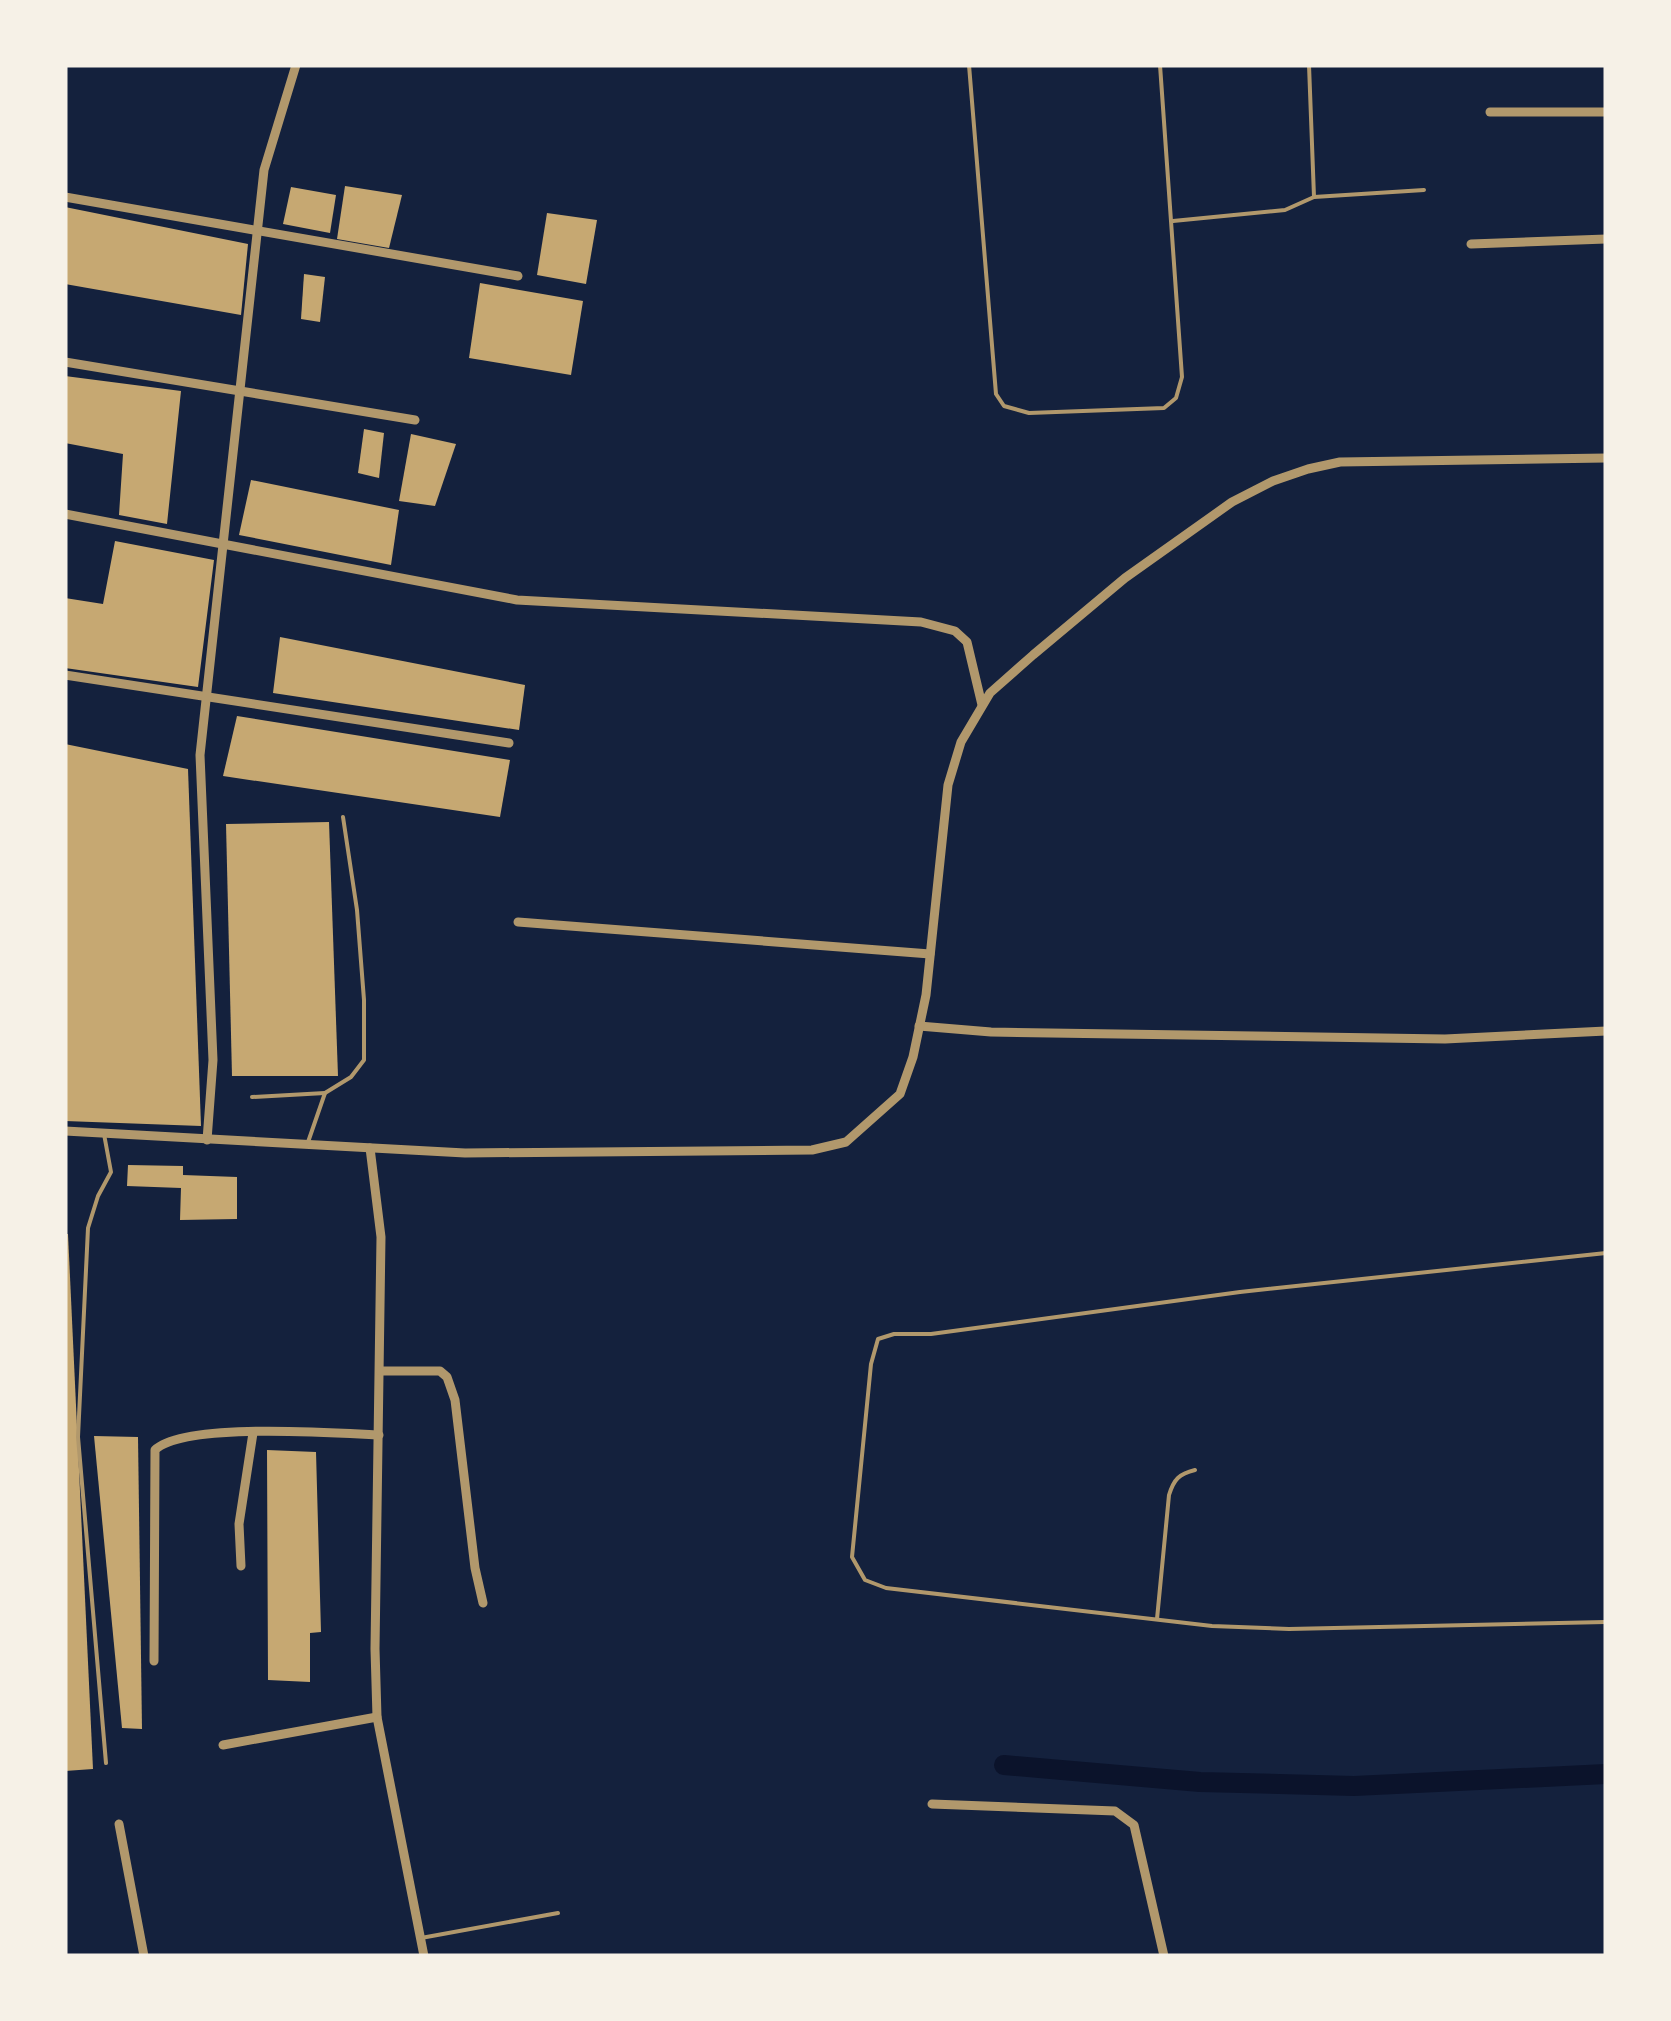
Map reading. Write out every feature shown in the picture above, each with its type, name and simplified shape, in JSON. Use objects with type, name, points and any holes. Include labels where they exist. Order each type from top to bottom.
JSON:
[{"type":"street","points":[[208,1140],[213,1060],[200,789],[206,697],[264,170],[296,65]]},
{"type":"street","points":[[1490,112],[1606,112]]},
{"type":"street","points":[[65,197],[518,276]]},
{"type":"street","points":[[1472,244],[1606,239]]},
{"type":"street","points":[[65,362],[415,420]]},
{"type":"street","points":[[65,1131],[306,1146],[590,1153],[812,1150],[846,1142],[900,1094],[913,1058],[930,954],[948,785],[961,742],[982,705],[1004,680],[1125,578],[1232,502],[1273,482],[1340,462],[1606,458]]},
{"type":"street","points":[[65,514],[516,600],[921,622],[954,631],[967,642],[982,705]]},
{"type":"street","points":[[65,675],[509,743]]},
{"type":"street","points":[[518,922],[930,954]]},
{"type":"street","points":[[919,1026],[991,1032],[1445,1039],[1606,1031]]},
{"type":"street","points":[[370,1148],[381,1237],[375,1650],[378,1720],[424,1956]]},
{"type":"street","points":[[381,1371],[440,1371],[447,1377],[455,1400],[475,1568],[483,1603]]},
{"type":"street","points":[[154,1662],[155,1450],[162,1442],[253,1433],[379,1435]]},
{"type":"street","points":[[240,1566],[239,1524],[253,1433]]},
{"type":"street","points":[[224,1745],[378,1720]]},
{"type":"street","points":[[932,1804],[1115,1812],[1126,1817],[1134,1824],[1164,1956]]},
{"type":"street","points":[[118,1824],[144,1956]]},
{"type":"lane","points":[[970,65],[996,394],[1004,406],[1029,413],[1164,408],[1176,398],[1182,377],[1160,65]]},
{"type":"lane","points":[[1309,65],[1314,197]]},
{"type":"lane","points":[[1172,221],[1285,210],[1314,197],[1424,190]]},
{"type":"lane","points":[[252,1097],[325,1094],[352,1077],[364,1060],[357,910],[343,818]]},
{"type":"lane","points":[[306,1146],[325,1094]]},
{"type":"lane","points":[[104,1134],[111,1172],[88,1228],[78,1437],[106,1763]]},
{"type":"lane","points":[[1606,1253],[1240,1292],[878,1339],[871,1364],[852,1557],[865,1580],[886,1588],[1212,1626],[1290,1629],[1606,1622]]},
{"type":"lane","points":[[1157,1619],[1169,1494],[1173,1481],[1195,1470]]},
{"type":"lane","points":[[420,1938],[558,1913]]},
{"type":"building","points":[[345,186],[402,195],[389,248],[337,239]]},
{"type":"building","points":[[291,187],[336,195],[330,233],[283,224]]},
{"type":"building","points":[[65,207],[248,244],[241,315],[65,284]]},
{"type":"building","points":[[547,213],[597,220],[586,284],[537,275]]},
{"type":"building","points":[[304,274],[325,277],[320,322],[301,319]]},
{"type":"building","points":[[480,283],[583,301],[571,375],[469,358]]},
{"type":"building","points":[[65,376],[181,391],[167,524],[119,515],[123,454],[65,443]]},
{"type":"building","points":[[364,429],[384,433],[379,478],[358,473]]},
{"type":"building","points":[[411,434],[456,444],[435,506],[399,501]]},
{"type":"building","points":[[251,480],[399,510],[391,565],[239,535]]},
{"type":"building","points":[[115,541],[214,560],[198,687],[65,668],[65,598],[103,604]]},
{"type":"building","points":[[280,637],[525,685],[519,730],[273,693]]},
{"type":"building","points":[[237,716],[510,760],[500,817],[223,776]]},
{"type":"building","points":[[65,744],[188,769],[201,1126],[65,1121]]},
{"type":"building","points":[[329,822],[338,1076],[232,1076],[226,824]]},
{"type":"building","points":[[128,1165],[183,1166],[183,1175],[237,1177],[237,1219],[180,1220],[181,1188],[127,1186]]},
{"type":"building","points":[[65,1234],[93,1769],[65,1771]]},
{"type":"building","points":[[94,1436],[138,1437],[142,1729],[122,1728]]},
{"type":"building","points":[[267,1450],[316,1452],[321,1632],[310,1633],[310,1682],[268,1680]]},
{"type":"waterway","points":[[1004,1765],[1200,1782],[1354,1786],[1606,1774]]}]
